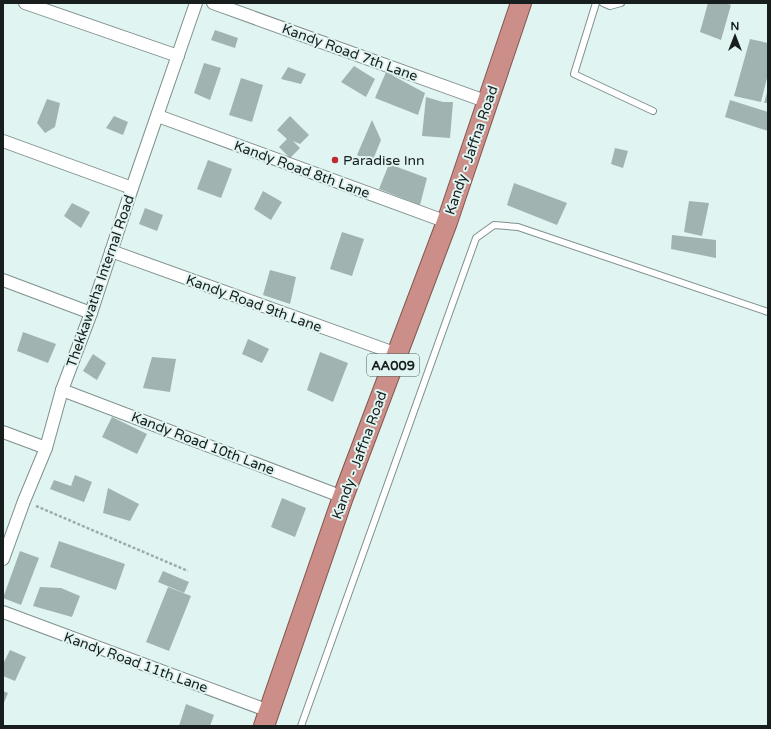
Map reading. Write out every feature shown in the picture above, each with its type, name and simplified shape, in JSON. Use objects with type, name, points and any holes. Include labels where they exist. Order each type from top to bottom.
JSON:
[{"type":"highway","name":"Kandy - Jaffna Road","points":[[267,719],[343,497],[447,222],[521,3]]},
{"type":"street","points":[[25,3],[178,56]]},
{"type":"street","name":"Thekkawatha Internal Road","points":[[3,559],[24,501],[46,448],[62,390],[91,313],[132,188],[196,3]]},
{"type":"street","name":"Kandy Road 7th Lane","points":[[213,3],[488,102]]},
{"type":"street","name":"Kandy Road 8th Lane","points":[[158,116],[447,222]]},
{"type":"street","points":[[3,141],[132,188]]},
{"type":"street","name":"Kandy Road 9th Lane","points":[[111,251],[397,354]]},
{"type":"street","points":[[3,280],[91,313]]},
{"type":"street","name":"Kandy Road 10th Lane","points":[[62,390],[343,497]]},
{"type":"street","points":[[3,432],[46,448]]},
{"type":"street","name":"Kandy Road 11th Lane","points":[[3,612],[267,719]]},
{"type":"lane","points":[[596,3],[574,74],[653,112]]},
{"type":"lane","points":[[603,3],[610,6],[621,3]]},
{"type":"lane","points":[[301,726],[476,238],[494,224],[518,227],[768,312]]},
{"type":"path","points":[[24,501],[188,571]]},
{"type":"building","points":[[708,3],[725,3],[731,5],[721,40],[700,32]]},
{"type":"building","points":[[215,30],[238,38],[235,48],[211,40]]},
{"type":"building","points":[[750,39],[768,43],[768,74],[761,102],[734,96]]},
{"type":"building","points":[[204,63],[221,68],[210,100],[194,93]]},
{"type":"building","points":[[354,66],[375,79],[366,97],[341,82]]},
{"type":"building","points":[[288,67],[306,74],[301,84],[281,79]]},
{"type":"building","points":[[386,72],[425,93],[418,115],[375,98]]},
{"type":"building","points":[[241,78],[263,85],[252,122],[229,115]]},
{"type":"building","points":[[768,89],[768,103],[764,103]]},
{"type":"building","points":[[426,97],[443,102],[453,102],[450,138],[422,136]]},
{"type":"building","points":[[47,99],[60,103],[55,127],[45,133],[37,123]]},
{"type":"building","points":[[730,100],[768,112],[768,131],[725,117]]},
{"type":"building","points":[[114,116],[128,122],[123,135],[106,128]]},
{"type":"building","points":[[290,116],[309,135],[300,144],[293,141],[300,148],[290,158],[279,147],[287,139],[277,130]]},
{"type":"building","points":[[372,120],[381,140],[372,162],[357,155]]},
{"type":"building","points":[[615,148],[628,151],[623,168],[611,164]]},
{"type":"building","points":[[208,160],[232,169],[221,198],[197,189]]},
{"type":"building","points":[[389,164],[427,178],[420,205],[379,189]]},
{"type":"building","points":[[514,183],[567,203],[557,225],[507,205]]},
{"type":"building","points":[[263,191],[282,202],[271,220],[254,209]]},
{"type":"building","points":[[689,201],[709,203],[702,236],[684,232]]},
{"type":"building","points":[[72,203],[90,212],[81,228],[64,216]]},
{"type":"building","points":[[145,208],[163,215],[157,231],[139,224]]},
{"type":"building","points":[[342,232],[364,239],[352,276],[330,269]]},
{"type":"building","points":[[672,235],[716,240],[716,258],[671,249]]},
{"type":"building","points":[[270,270],[296,277],[290,304],[263,295]]},
{"type":"building","points":[[23,332],[56,344],[48,363],[17,351]]},
{"type":"building","points":[[248,339],[269,349],[262,363],[242,354]]},
{"type":"building","points":[[320,352],[348,363],[333,402],[307,390]]},
{"type":"building","points":[[93,354],[106,363],[97,380],[83,371]]},
{"type":"building","points":[[152,357],[176,359],[170,392],[143,388]]},
{"type":"building","points":[[112,417],[147,434],[137,454],[102,437]]},
{"type":"building","points":[[75,475],[92,482],[84,502],[50,489],[54,480],[71,486]]},
{"type":"building","points":[[108,488],[139,504],[130,521],[103,513]]},
{"type":"building","points":[[282,498],[306,508],[295,537],[271,527]]},
{"type":"building","points":[[59,541],[125,564],[116,590],[50,567]]},
{"type":"building","points":[[20,551],[39,558],[21,605],[3,598]]},
{"type":"building","points":[[163,571],[189,582],[184,593],[158,582]]},
{"type":"building","points":[[40,587],[61,588],[80,596],[72,617],[33,606]]},
{"type":"building","points":[[168,587],[191,596],[169,651],[146,642]]},
{"type":"building","points":[[10,650],[26,657],[15,681],[3,676],[3,664]]},
{"type":"building","points":[[3,691],[8,693],[3,705]]},
{"type":"building","points":[[186,704],[214,715],[210,726],[179,726]]},
{"type":"place","name":"Paradise Inn","points":[[335,160]]}]
